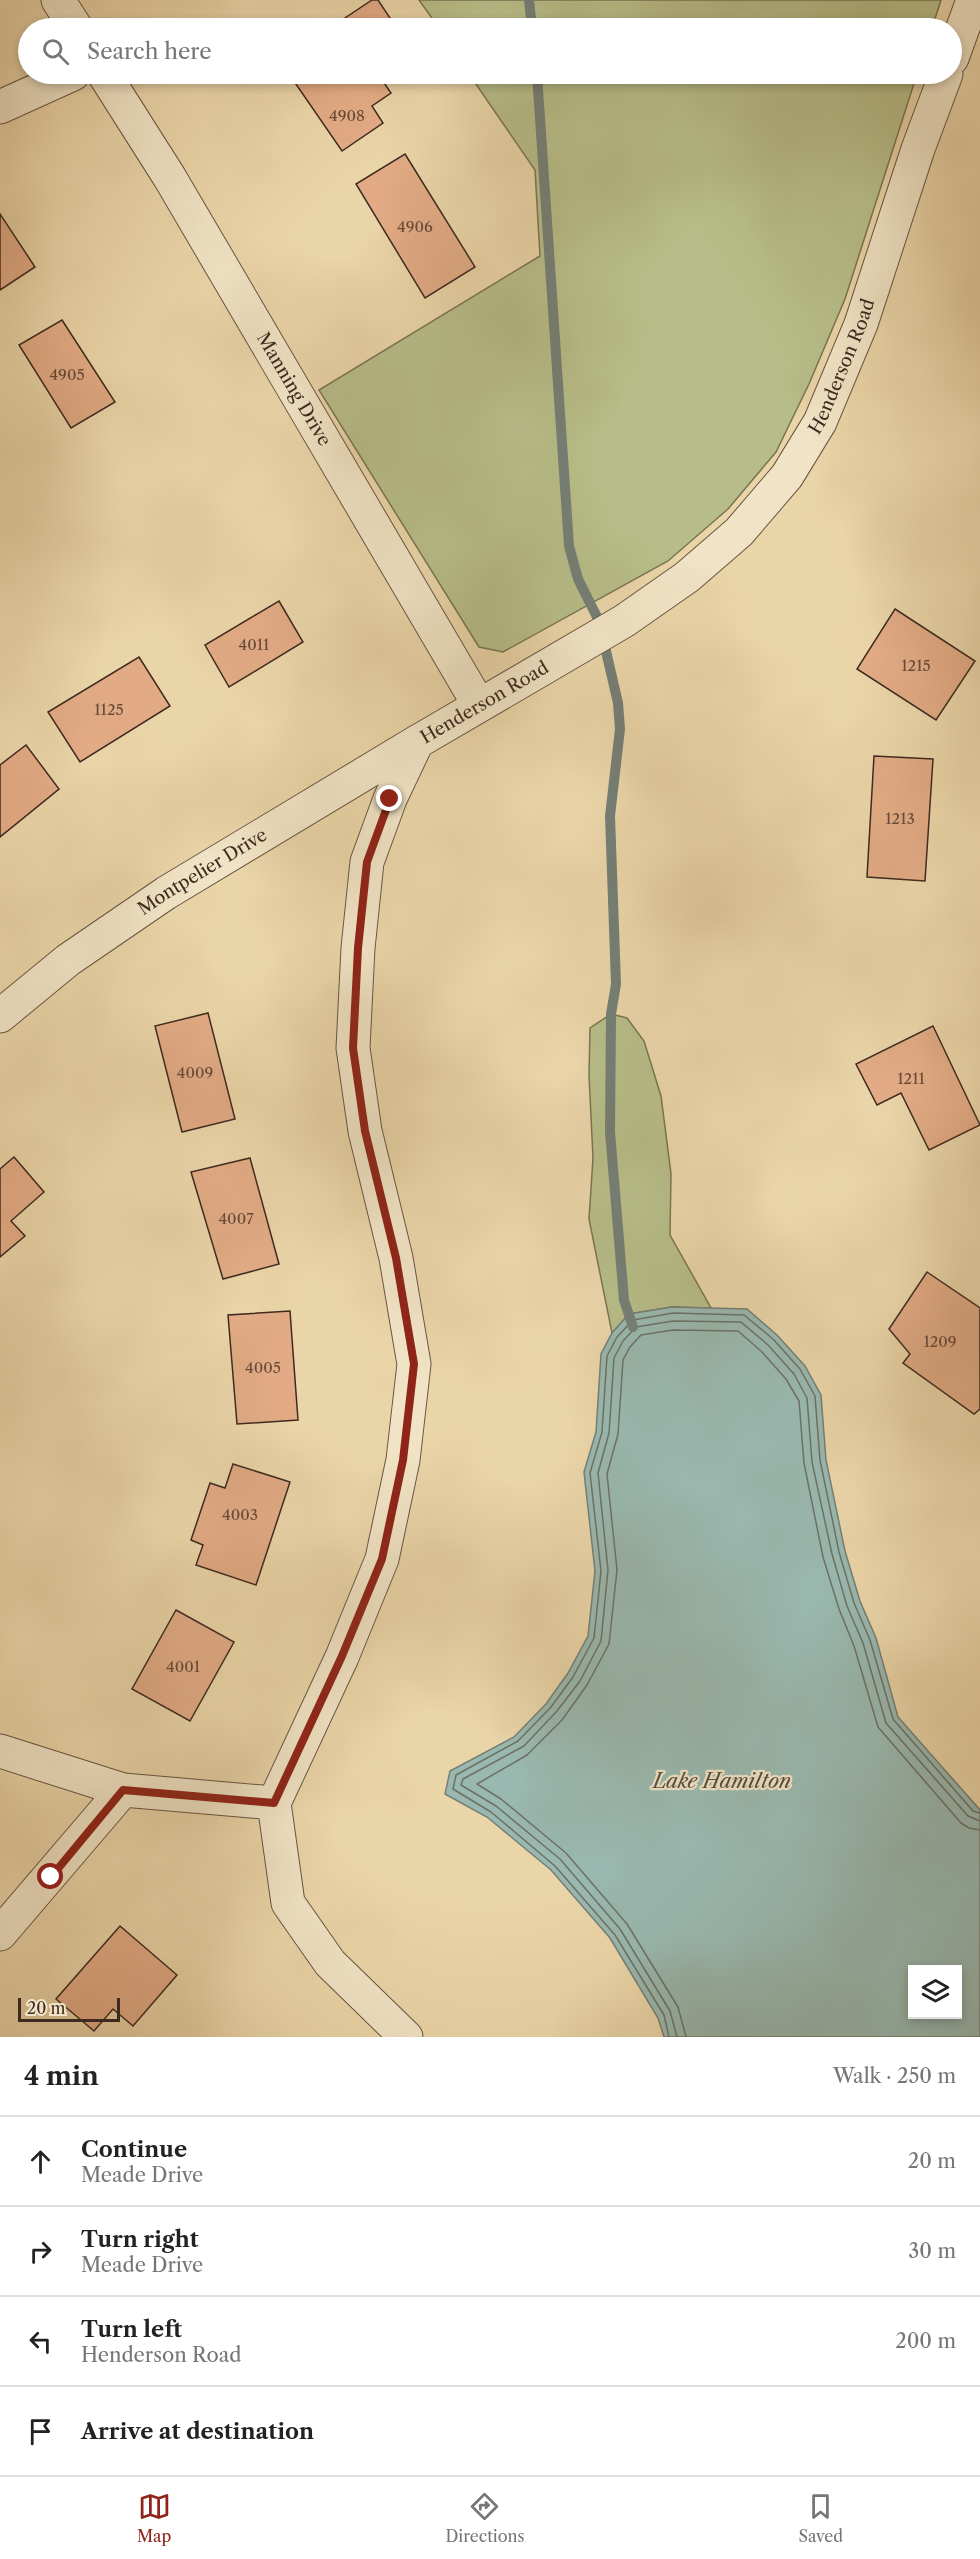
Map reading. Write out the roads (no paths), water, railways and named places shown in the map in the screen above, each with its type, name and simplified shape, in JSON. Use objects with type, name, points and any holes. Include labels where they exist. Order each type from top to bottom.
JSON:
[{"type":"street","points":[[58,0],[70,18]]},
{"type":"street","points":[[962,29],[973,0]]},
{"type":"street","points":[[0,107],[51,84]]},
{"type":"street","name":"Manning Drive","points":[[111,84],[170,178],[479,705]]},
{"type":"street","name":"Henderson Road","points":[[274,1803],[342,1656],[382,1559],[403,1460],[414,1364],[396,1258],[365,1131],[353,1048],[358,948],[367,862],[390,799],[417,742],[624,621],[687,577],[739,532],[787,476],[820,422],[861,324],[943,84]]},
{"type":"street","name":"Montpelier Drive","points":[[0,1016],[68,960],[166,893],[417,742]]},
{"type":"street","points":[[0,1751],[123,1790],[274,1803],[288,1903],[330,1964],[406,2037]]},
{"type":"street","points":[[0,1934],[123,1790]]},
{"type":"water","name":"Lake Hamilton","points":[[672,1307],[747,1309],[777,1335],[805,1366],[821,1395],[826,1460],[845,1551],[860,1601],[876,1638],[898,1717],[980,1810],[980,2037],[664,2037],[658,2018],[610,1938],[551,1870],[487,1817],[445,1794],[450,1771],[514,1737],[546,1704],[568,1673],[588,1636],[595,1571],[584,1472],[596,1432],[601,1354],[612,1333],[629,1314]]},
{"type":"waterway","points":[[529,0],[531,18]]},
{"type":"waterway","points":[[538,84],[569,546],[578,579],[599,621],[618,703],[620,729],[610,816],[616,984],[611,1014],[610,1132],[624,1300],[633,1327]]}]
